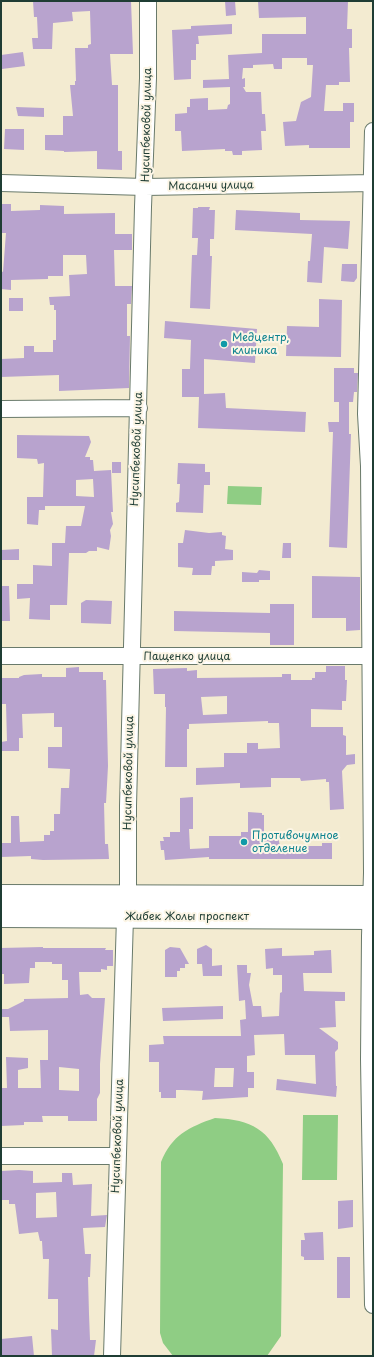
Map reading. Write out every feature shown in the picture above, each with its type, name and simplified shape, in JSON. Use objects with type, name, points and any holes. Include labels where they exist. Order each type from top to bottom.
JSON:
[{"type":"highway","name":"Жибек Жолы проспект","points":[[1,896],[127,907]]},
{"type":"highway","name":"Жибек Жолы проспект","points":[[1,916],[127,907],[372,908]]},
{"type":"street","name":"Нусипбековой улица","points":[[112,1356],[117,1156],[127,907],[131,657],[139,408],[143,206],[145,187],[148,1]]},
{"type":"street","points":[[373,131],[366,414],[369,466],[371,656],[372,908],[369,1058],[373,1305]]},
{"type":"street","name":"Масанчи улица","points":[[1,183],[145,187],[372,183]]},
{"type":"street","points":[[1,409],[139,408]]},
{"type":"street","name":"Пащенко улица","points":[[1,656],[371,656]]},
{"type":"street","points":[[1,1156],[117,1156]]},
{"type":"green space","points":[[228,486],[262,487],[261,505],[227,504]]},
{"type":"green space","points":[[303,1115],[338,1115],[337,1180],[302,1180]]},
{"type":"green space","points":[[215,1118],[239,1121],[258,1129],[272,1142],[283,1164],[281,1336],[267,1356],[173,1356],[163,1343],[160,1333],[161,1162],[170,1145],[182,1133]]},
{"type":"building","points":[[33,1],[131,1],[133,54],[110,54],[112,85],[118,85],[118,151],[122,151],[122,170],[97,169],[97,151],[64,152],[45,150],[45,135],[63,135],[63,116],[73,116],[70,85],[75,85],[76,81],[75,48],[88,48],[88,45],[91,44],[90,11],[72,12],[73,21],[53,23],[52,49],[33,49],[32,38],[38,38],[37,17],[34,17]]},
{"type":"building","points":[[225,1],[235,1],[236,15],[226,16]]},
{"type":"building","points":[[258,1],[348,1],[347,29],[352,29],[352,48],[349,48],[350,82],[339,82],[339,85],[326,85],[324,111],[343,111],[343,103],[354,103],[354,122],[350,122],[350,148],[309,148],[309,145],[285,146],[283,122],[296,121],[301,102],[311,97],[313,65],[307,65],[307,58],[282,58],[282,69],[274,69],[273,64],[253,65],[253,68],[243,68],[242,79],[245,78],[245,87],[243,87],[246,92],[261,92],[262,114],[265,114],[266,131],[261,131],[262,150],[242,151],[242,155],[233,155],[232,151],[225,151],[225,149],[182,151],[181,131],[175,131],[175,114],[187,113],[187,107],[190,107],[190,99],[208,98],[208,110],[227,109],[228,105],[230,104],[230,87],[203,88],[203,80],[229,79],[228,55],[262,53],[262,34],[306,34],[306,17],[259,18]]},
{"type":"building","points":[[232,24],[232,34],[198,36],[199,44],[196,44],[196,60],[191,60],[191,79],[174,80],[172,30],[191,29],[191,26]]},
{"type":"building","points":[[23,52],[25,66],[2,69],[1,55]]},
{"type":"building","points":[[16,107],[44,108],[44,117],[18,116]]},
{"type":"building","points":[[5,129],[24,129],[24,150],[4,149]]},
{"type":"building","points":[[1,204],[11,204],[11,211],[40,210],[40,205],[64,206],[64,214],[115,213],[115,234],[132,234],[132,250],[114,250],[115,286],[132,286],[131,304],[127,304],[127,336],[130,336],[129,388],[59,391],[59,375],[1,377],[1,359],[24,358],[24,346],[34,346],[34,352],[53,352],[53,340],[56,340],[56,310],[54,310],[54,305],[50,305],[49,297],[70,296],[69,275],[87,274],[86,255],[63,255],[63,276],[48,276],[48,279],[11,280],[11,290],[1,289],[1,271],[3,272],[6,233],[1,233]]},
{"type":"building","points":[[210,207],[209,210],[215,210],[214,239],[210,239],[210,256],[212,256],[210,309],[190,308],[192,255],[197,255],[198,238],[192,238],[193,208]]},
{"type":"building","points":[[236,210],[300,213],[300,220],[350,221],[348,249],[324,247],[322,283],[307,282],[312,234],[235,230]]},
{"type":"building","points":[[342,264],[357,264],[357,278],[354,282],[341,281]]},
{"type":"building","points":[[9,298],[23,298],[23,311],[9,311]]},
{"type":"building","points":[[319,299],[342,300],[341,357],[286,356],[287,326],[319,327]]},
{"type":"building","points":[[165,321],[257,329],[255,363],[204,359],[204,394],[225,393],[226,408],[306,412],[305,432],[198,428],[199,397],[182,397],[182,369],[190,369],[191,340],[164,338]]},
{"type":"building","points":[[334,368],[354,368],[354,373],[358,373],[357,392],[354,392],[353,402],[349,402],[349,434],[351,434],[347,548],[329,547],[333,432],[329,432],[328,422],[339,422],[339,402],[334,402]]},
{"type":"building","points":[[17,435],[89,436],[91,442],[85,457],[90,457],[90,460],[93,460],[94,471],[111,470],[113,512],[111,512],[113,524],[110,530],[111,536],[109,550],[97,547],[97,551],[89,551],[86,553],[69,553],[67,605],[50,605],[50,620],[29,619],[30,598],[17,599],[17,584],[33,584],[33,565],[52,566],[52,543],[65,543],[66,526],[81,526],[85,506],[45,506],[45,510],[39,510],[38,525],[27,524],[27,497],[43,497],[44,463],[38,464],[37,459],[17,458]],"holes":[[[93,479],[94,497],[76,496],[76,480]]]},
{"type":"building","points":[[112,462],[121,462],[121,473],[112,473]]},
{"type":"building","points":[[178,463],[205,464],[205,472],[210,472],[210,485],[204,485],[203,513],[176,512],[176,503],[179,502],[180,484],[177,484]]},
{"type":"building","points":[[185,530],[209,533],[222,532],[222,535],[226,536],[225,549],[233,550],[233,560],[215,561],[215,566],[212,566],[211,575],[192,575],[193,568],[178,567],[178,543],[183,543]]},
{"type":"building","points":[[283,543],[291,543],[291,558],[282,558]]},
{"type":"building","points":[[19,549],[19,560],[1,560],[1,550]]},
{"type":"building","points":[[259,570],[270,571],[270,580],[259,580],[259,582],[242,582],[242,572],[257,573]]},
{"type":"building","points":[[312,576],[360,577],[360,630],[346,631],[346,618],[312,618]]},
{"type":"building","points":[[1,586],[9,586],[10,621],[1,621]]},
{"type":"building","points":[[86,600],[112,601],[111,624],[81,623],[81,603]]},
{"type":"building","points":[[270,604],[294,604],[294,645],[270,645],[270,633],[174,631],[174,611],[270,613]]},
{"type":"building","points":[[326,666],[345,666],[345,680],[347,680],[346,701],[342,701],[342,710],[311,709],[311,727],[343,727],[343,735],[346,736],[346,755],[355,754],[355,764],[347,765],[342,771],[344,809],[330,810],[329,782],[326,782],[326,779],[301,781],[300,778],[271,778],[271,787],[240,788],[240,783],[196,785],[196,768],[224,767],[224,753],[247,753],[247,743],[258,743],[258,749],[280,748],[279,723],[268,723],[268,721],[189,724],[189,729],[187,729],[187,767],[165,767],[165,694],[154,694],[153,669],[187,668],[187,671],[197,670],[197,678],[282,677],[282,674],[291,674],[291,680],[312,680],[312,678],[315,678],[315,672],[326,672]],"holes":[[[227,696],[227,714],[203,715],[201,697]]]},
{"type":"building","points":[[79,667],[79,672],[103,672],[103,680],[106,680],[108,766],[106,803],[104,803],[105,844],[108,844],[109,859],[43,860],[31,859],[31,856],[1,857],[1,843],[11,843],[11,816],[19,816],[20,842],[44,841],[44,835],[50,835],[50,831],[54,831],[54,814],[60,814],[61,788],[69,788],[70,769],[48,768],[48,747],[62,747],[62,727],[54,727],[54,713],[22,714],[23,738],[19,738],[19,751],[1,751],[1,742],[7,741],[6,704],[1,704],[1,678],[19,678],[24,675],[42,674],[42,677],[66,677],[66,668]]},
{"type":"building","points":[[193,797],[193,829],[189,829],[190,849],[209,848],[209,836],[241,836],[241,832],[248,832],[248,812],[262,813],[262,815],[264,815],[264,837],[278,837],[280,846],[322,846],[322,843],[332,843],[332,859],[209,859],[209,857],[165,860],[164,850],[161,850],[160,841],[164,841],[163,837],[170,837],[170,832],[180,832],[180,798]]},
{"type":"building","points":[[206,945],[212,949],[212,966],[222,965],[222,976],[203,976],[202,964],[197,964],[197,949]]},
{"type":"building","points":[[170,947],[180,948],[189,964],[185,964],[185,968],[180,968],[180,971],[177,971],[177,977],[165,977],[165,950]]},
{"type":"building","points":[[1,948],[106,948],[105,950],[113,950],[113,966],[107,966],[107,970],[101,969],[101,972],[79,972],[80,995],[88,994],[92,998],[105,998],[100,1064],[100,1093],[97,1099],[97,1121],[68,1121],[68,1116],[42,1116],[43,1122],[24,1122],[24,1125],[1,1126],[1,1088],[7,1088],[6,1057],[28,1058],[28,1068],[18,1070],[18,1088],[41,1088],[40,1060],[48,1060],[48,1030],[10,1031],[9,1017],[1,1017],[1,1009],[8,1009],[24,1001],[24,999],[68,998],[68,980],[62,980],[62,964],[52,964],[52,962],[35,962],[35,968],[30,968],[29,983],[4,984],[4,974],[1,974]],"holes":[[[59,1067],[79,1069],[79,1091],[59,1090]]]},
{"type":"building","points":[[282,948],[282,956],[314,955],[314,951],[331,950],[332,973],[303,973],[304,991],[345,992],[345,1001],[335,1001],[336,1027],[319,1028],[338,1042],[338,1049],[335,1052],[337,1086],[336,1097],[276,1090],[277,1079],[316,1084],[315,1055],[285,1055],[284,1034],[254,1035],[255,1055],[247,1056],[247,1072],[254,1072],[254,1088],[248,1088],[248,1097],[202,1100],[203,1091],[176,1090],[176,1098],[161,1098],[161,1092],[159,1092],[159,1062],[149,1062],[149,1045],[164,1044],[163,1036],[241,1036],[240,1020],[246,1019],[245,1000],[239,1001],[237,965],[247,965],[247,973],[251,973],[249,985],[253,1006],[261,1006],[262,1017],[279,1016],[280,993],[282,992],[282,975],[273,975],[273,968],[266,969],[265,949]],"holes":[[[215,1068],[234,1068],[233,1087],[214,1087]]]},
{"type":"building","points":[[223,1006],[223,1019],[163,1021],[162,1008]]},
{"type":"building","points":[[1,1171],[33,1171],[33,1183],[62,1182],[62,1173],[72,1173],[73,1185],[92,1184],[91,1216],[107,1215],[105,1227],[83,1228],[85,1254],[91,1254],[90,1277],[88,1277],[89,1314],[90,1340],[96,1340],[94,1356],[52,1356],[51,1329],[58,1330],[58,1299],[48,1299],[49,1259],[43,1259],[42,1241],[40,1241],[38,1232],[19,1234],[15,1204],[9,1204],[9,1200],[1,1200]],"holes":[[[56,1192],[57,1217],[36,1218],[36,1193]]]},
{"type":"building","points":[[353,1200],[353,1227],[338,1229],[338,1201]]},
{"type":"building","points":[[323,1232],[324,1260],[304,1260],[304,1257],[301,1256],[301,1240],[305,1240],[304,1233]]},
{"type":"building","points":[[337,1257],[350,1257],[350,1298],[337,1298]]},
{"type":"building","points":[[32,1336],[34,1356],[1,1356],[1,1339]]},
{"type":"place","name":"Медцентр, клиника","points":[[224,344]]},
{"type":"place","name":"Противочумное отделение","points":[[244,842]]}]
